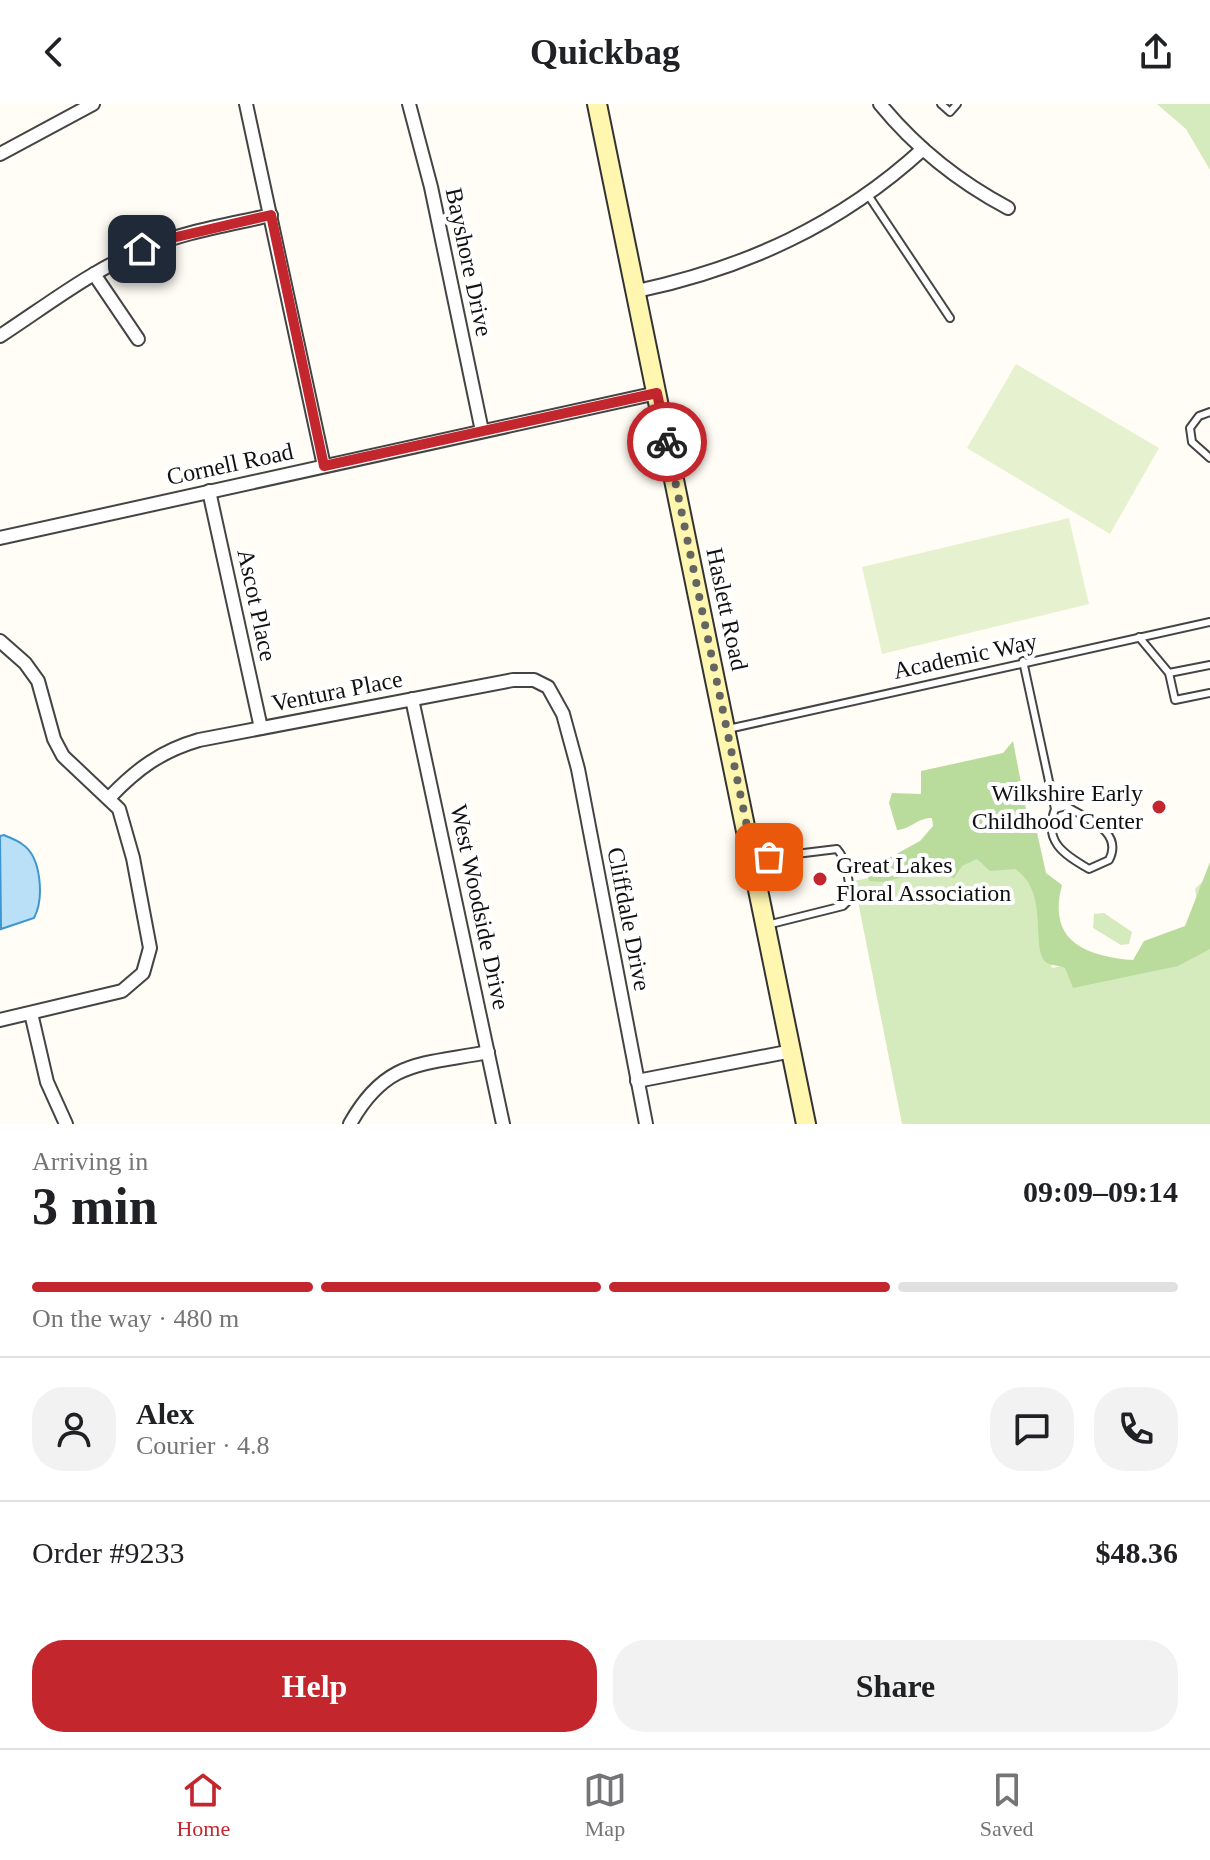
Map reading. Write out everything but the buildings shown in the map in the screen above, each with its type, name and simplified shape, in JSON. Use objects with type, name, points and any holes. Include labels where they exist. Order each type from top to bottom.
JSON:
[{"type":"street","points":[[0,154],[55,121],[93,104]]},
{"type":"street","points":[[246,104],[324,466]]},
{"type":"street","name":"Bayshore Drive","points":[[409,104],[434,201],[482,431]]},
{"type":"street","name":"Haslett Road","points":[[597,104],[728,729],[806,1124]]},
{"type":"street","points":[[887,107],[923,149],[972,189],[1008,208]]},
{"type":"street","points":[[637,291],[692,279],[752,259],[803,235],[868,195],[923,149]]},
{"type":"street","points":[[0,336],[94,274],[172,238],[271,215]]},
{"type":"street","points":[[94,274],[138,339]]},
{"type":"street","name":"Cornell Road","points":[[0,538],[657,393]]},
{"type":"street","name":"Ascot Place","points":[[209,491],[261,728]]},
{"type":"street","points":[[0,1020],[122,991],[136,981],[147,966],[150,948],[145,909],[125,822],[110,797],[63,756],[54,739],[38,681],[25,663],[1,643]]},
{"type":"street","name":"Ventura Place","points":[[110,797],[137,769],[164,752],[199,740],[513,680],[534,680],[553,693],[566,724]]},
{"type":"street","name":"West Woodside Drive","points":[[412,699],[503,1124]]},
{"type":"street","name":"Cliffdale Drive","points":[[566,724],[646,1124]]},
{"type":"street","points":[[31,1013],[47,1082],[66,1124]]},
{"type":"street","points":[[637,1081],[792,1051]]},
{"type":"street","points":[[350,1124],[364,1100],[384,1079],[410,1067],[488,1052]]},
{"type":"lane","points":[[941,104],[950,112],[957,104]]},
{"type":"lane","points":[[868,195],[950,318]]},
{"type":"lane","points":[[1210,412],[1199,416],[1190,428],[1192,442],[1210,458]]},
{"type":"lane","name":"Academic Way","points":[[728,729],[1023,661],[1210,622]]},
{"type":"lane","points":[[1139,637],[1169,673],[1175,700],[1210,693]]},
{"type":"lane","points":[[1023,661],[1055,809],[1050,831],[1059,850],[1089,869],[1109,860],[1113,848],[1108,833],[1066,806],[1055,809]]},
{"type":"lane","points":[[1169,673],[1210,665]]},
{"type":"lane","points":[[754,860],[837,849],[842,855],[850,891],[850,899],[843,906],[767,925]]},
{"type":"green space","points":[[1157,104],[1210,104],[1210,170],[1186,129]]},
{"type":"green space","points":[[1016,364],[1159,448],[1110,534],[967,448]]},
{"type":"green space","points":[[1069,518],[1089,604],[882,654],[862,567]]},
{"type":"green space","points":[[1013,741],[1029,825],[1036,828],[1046,873],[1062,885],[1060,920],[1074,942],[1100,954],[1133,960],[1144,941],[1185,926],[1210,862],[1210,949],[1178,966],[1073,988],[1065,968],[1047,963],[1042,956],[1033,892],[1026,879],[1015,869],[990,871],[977,859],[962,866],[954,878],[928,870],[884,882],[869,881],[867,870],[889,865],[889,858],[920,841],[933,826],[932,818],[927,818],[897,830],[889,803],[892,793],[921,794],[921,771],[1003,753]]},
{"type":"green space","points":[[1027,844],[1052,968],[1076,963],[1079,980],[1205,951],[1195,889],[1210,874],[1210,1124],[902,1124],[854,881]]},
{"type":"green space","points":[[1104,913],[1132,932],[1129,944],[1121,945],[1093,928],[1094,914]]},
{"type":"water","points":[[4,835],[29,850],[37,868],[40,890],[34,918],[1,929],[0,836]]},
{"type":"way so far","points":[[667,442],[754,860],[769,857]]},
{"type":"place","name":"Wilkshire Early Childhood Center","points":[[1159,807]]},
{"type":"place","name":"Great Lakes Floral Association","points":[[820,879]]},
{"type":"route","points":[[142,249],[172,238],[271,215],[324,466],[657,393],[667,442]]}]
